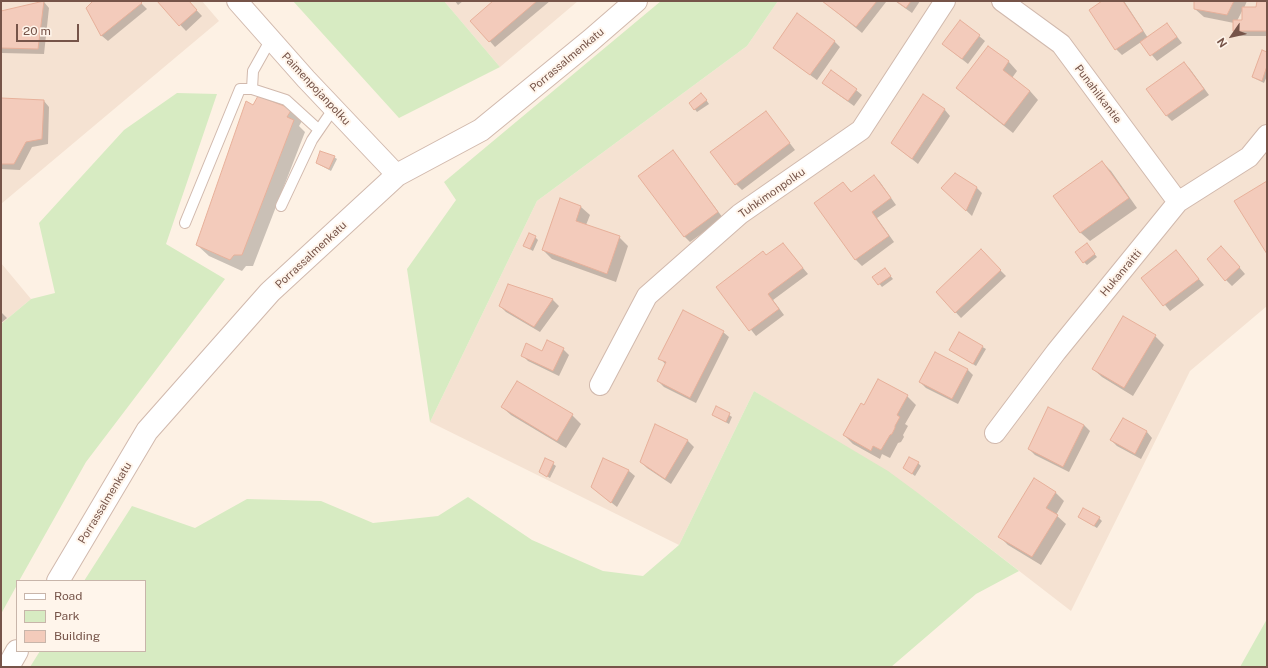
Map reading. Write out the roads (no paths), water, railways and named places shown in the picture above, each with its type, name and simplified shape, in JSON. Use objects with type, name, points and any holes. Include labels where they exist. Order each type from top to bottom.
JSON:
[{"type":"street","name":"Paimenpojanpolku","points":[[237,1],[397,175]]},
{"type":"street","name":"Porrassalmenkatu","points":[[59,580],[147,431],[270,292],[397,175],[481,130],[636,1]]},
{"type":"street","name":"Tuhkimonpolku","points":[[600,385],[647,296],[740,214],[861,130],[945,1]]},
{"type":"street","name":"Punahilkantie","points":[[1002,1],[1061,44],[1178,202]]},
{"type":"street","name":"Hukanraitti","points":[[995,433],[1056,352],[1178,202],[1249,157],[1267,135]]},
{"type":"street","points":[[8,667],[16,652]]},
{"type":"lane","points":[[252,89],[253,71],[271,39]]},
{"type":"lane","points":[[185,224],[240,90],[252,89],[286,100],[319,130]]},
{"type":"lane","points":[[281,206],[312,140],[334,108]]}]
